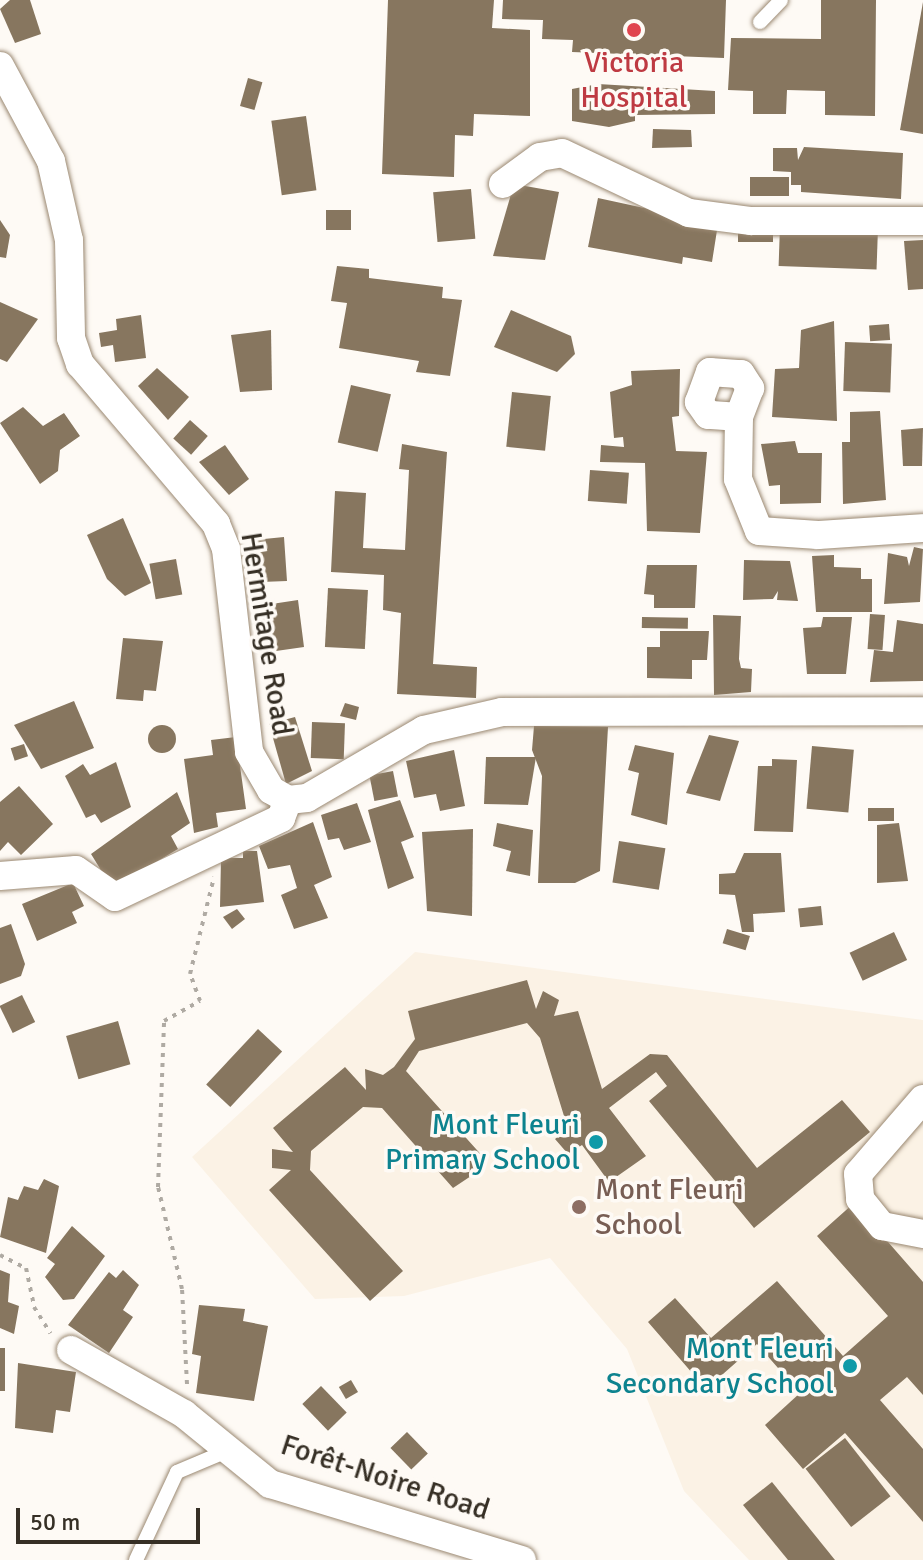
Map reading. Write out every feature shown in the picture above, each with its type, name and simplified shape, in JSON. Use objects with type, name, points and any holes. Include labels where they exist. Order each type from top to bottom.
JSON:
[{"type":"street","name":"Hermitage Road","points":[[0,66],[51,161],[69,240],[71,338],[80,364],[216,524],[242,658],[249,752],[256,773],[288,800]]},
{"type":"street","points":[[503,184],[540,157],[562,153],[689,213],[766,222],[923,221]]},
{"type":"street","points":[[739,417],[738,479],[759,531],[818,535],[923,528]]},
{"type":"street","points":[[0,876],[76,870],[115,897],[281,818],[288,800],[307,798],[424,730],[502,712],[923,711]]},
{"type":"street","points":[[923,1099],[858,1174],[860,1199],[882,1226],[923,1234]]},
{"type":"street","name":"Forêt-Noire Road","points":[[71,1350],[184,1414],[270,1484],[522,1560]]},
{"type":"lane","points":[[760,22],[781,0]]},
{"type":"lane","points":[[136,1560],[177,1472],[229,1450]]},
{"type":"path","points":[[184,1414],[182,1289],[158,1187],[164,1021],[200,1001],[190,974],[222,844]]},
{"type":"path","points":[[0,1255],[26,1268],[34,1307],[46,1331],[71,1350]]},
{"type":"shaded area","name":"Mont Fleuri School","points":[[415,952],[923,1020],[923,1560],[749,1560],[684,1491],[627,1349],[550,1258],[404,1296],[315,1299],[192,1157]]},
{"type":"building","points":[[10,0],[30,0],[41,34],[15,43],[0,9]]},
{"type":"building","points":[[388,0],[494,0],[492,28],[530,30],[530,116],[474,114],[473,136],[455,135],[454,177],[382,174]]},
{"type":"building","name":"Victoria Hospital","points":[[503,0],[726,0],[724,58],[572,52],[573,40],[542,39],[543,20],[502,19]]},
{"type":"building","points":[[821,0],[876,0],[875,116],[825,115],[825,91],[787,90],[786,114],[753,114],[753,91],[728,90],[731,38],[821,39]]},
{"type":"building","points":[[923,2],[923,134],[900,130]]},
{"type":"building","points":[[248,78],[262,82],[254,110],[240,106]]},
{"type":"building","points":[[598,84],[715,91],[715,114],[635,115],[635,121],[609,127],[572,121],[572,89]]},
{"type":"building","points":[[306,116],[316,190],[282,195],[271,121]]},
{"type":"building","points":[[653,129],[691,130],[692,147],[652,148]]},
{"type":"building","points":[[804,147],[903,153],[901,199],[801,192],[801,185],[791,185],[791,172],[773,171],[773,148],[797,148],[798,160]]},
{"type":"building","points":[[750,177],[789,177],[789,196],[750,196]]},
{"type":"building","points":[[514,184],[559,192],[545,260],[493,256]]},
{"type":"building","points":[[471,189],[475,239],[438,242],[433,192]]},
{"type":"building","points":[[598,198],[718,224],[712,262],[683,257],[682,264],[588,247]]},
{"type":"building","points":[[326,210],[351,210],[351,230],[326,230]]},
{"type":"building","points":[[0,220],[10,235],[6,258],[0,257]]},
{"type":"building","points":[[738,224],[773,224],[773,242],[738,242]]},
{"type":"building","points":[[780,226],[878,229],[877,269],[779,266]]},
{"type":"building","points":[[923,240],[923,289],[908,290],[904,241]]},
{"type":"building","points":[[337,266],[369,269],[369,278],[443,287],[442,298],[462,300],[450,376],[416,372],[419,361],[339,348],[347,303],[331,301]]},
{"type":"building","points":[[0,302],[38,319],[7,362],[0,359]]},
{"type":"building","points":[[511,310],[571,336],[575,354],[557,372],[494,347]]},
{"type":"building","points":[[141,315],[146,358],[115,362],[113,345],[101,347],[99,333],[117,330],[116,319]]},
{"type":"building","points":[[834,321],[837,421],[772,417],[775,369],[799,368],[801,330]]},
{"type":"building","points":[[889,324],[890,340],[870,341],[869,325]]},
{"type":"building","points":[[271,330],[272,390],[240,392],[231,335]]},
{"type":"building","points":[[845,342],[892,344],[890,393],[843,391]]},
{"type":"building","points":[[157,368],[189,397],[168,420],[138,386]]},
{"type":"building","points":[[680,369],[679,416],[672,417],[676,451],[707,452],[700,533],[647,531],[645,463],[600,462],[601,445],[624,447],[623,437],[614,438],[610,392],[632,385],[631,371]]},
{"type":"building","points":[[351,385],[391,394],[378,452],[338,442]]},
{"type":"building","points":[[512,392],[551,396],[545,451],[506,447]]},
{"type":"building","points":[[23,407],[43,426],[64,413],[80,436],[60,450],[58,471],[40,484],[0,423]]},
{"type":"building","points":[[880,411],[886,500],[843,504],[842,442],[850,442],[850,412]]},
{"type":"building","points":[[190,420],[208,436],[191,455],[173,439]]},
{"type":"building","points":[[923,428],[922,466],[903,466],[901,430]]},
{"type":"building","points":[[795,441],[798,453],[822,453],[821,503],[780,504],[780,485],[769,486],[761,444]]},
{"type":"building","points":[[402,444],[447,452],[433,664],[477,667],[476,698],[397,694],[401,613],[383,610],[384,575],[331,572],[335,491],[366,493],[363,548],[405,550],[409,470],[399,469]]},
{"type":"building","points":[[225,445],[249,479],[229,495],[199,462]]},
{"type":"building","points":[[590,470],[629,473],[627,504],[588,501]]},
{"type":"building","points":[[123,518],[151,583],[125,596],[107,579],[87,535]]},
{"type":"building","points":[[284,537],[287,581],[261,582],[260,570],[245,571],[242,558],[255,556],[254,540]]},
{"type":"building","points":[[914,547],[923,549],[920,602],[884,604],[888,553],[907,557],[909,566]]},
{"type":"building","points":[[834,555],[834,567],[861,568],[861,579],[872,579],[872,612],[816,612],[812,556]]},
{"type":"building","points":[[176,559],[182,594],[156,599],[149,564]]},
{"type":"building","points":[[744,560],[790,561],[798,601],[777,600],[778,591],[773,599],[743,600]]},
{"type":"building","points":[[647,565],[697,565],[695,608],[654,608],[654,595],[644,594]]},
{"type":"building","points":[[328,588],[368,590],[365,649],[325,647]]},
{"type":"building","points":[[298,600],[304,647],[276,651],[274,639],[257,641],[253,620],[266,618],[265,605]]},
{"type":"building","points":[[870,614],[885,615],[883,650],[868,649]]},
{"type":"building","points":[[713,615],[741,616],[739,659],[741,668],[752,669],[751,692],[714,695]]},
{"type":"building","points":[[642,617],[688,618],[688,629],[642,628]]},
{"type":"building","points":[[823,617],[852,617],[846,674],[807,674],[803,628],[821,627]]},
{"type":"building","points":[[897,620],[923,624],[923,681],[870,682],[874,650],[893,652]]},
{"type":"building","points":[[660,631],[709,631],[707,660],[692,660],[692,679],[647,678],[647,647],[660,647]]},
{"type":"building","points":[[123,638],[163,641],[156,691],[144,690],[143,701],[116,699]]},
{"type":"building","points":[[74,701],[94,748],[41,769],[14,725]]},
{"type":"building","points":[[345,703],[359,707],[356,720],[340,716]]},
{"type":"building","points":[[295,717],[312,771],[286,784],[269,724]]},
{"type":"building","points":[[312,722],[345,723],[344,759],[311,758]]},
{"type":"building","points":[[162,725],[172,729],[176,739],[172,749],[162,753],[152,749],[148,739],[152,729]]},
{"type":"building","points":[[534,726],[608,727],[600,871],[575,883],[538,883],[542,776],[532,750]]},
{"type":"building","points":[[709,735],[739,741],[720,801],[686,793]]},
{"type":"building","points":[[236,737],[246,809],[216,813],[218,827],[194,833],[184,759],[213,755],[211,740]]},
{"type":"building","points":[[24,744],[28,756],[15,761],[11,748]]},
{"type":"building","points":[[635,745],[674,753],[667,825],[631,815],[639,773],[628,770]]},
{"type":"building","points":[[812,746],[854,750],[848,812],[807,809]]},
{"type":"building","points":[[454,750],[465,806],[440,811],[436,794],[414,798],[406,761]]},
{"type":"building","points":[[486,757],[536,757],[528,805],[484,804]]},
{"type":"building","points":[[772,759],[797,760],[793,832],[754,831],[758,766],[772,766]]},
{"type":"building","points":[[116,762],[131,807],[101,823],[95,814],[86,818],[65,776],[83,764],[90,775]]},
{"type":"building","points":[[393,771],[398,797],[374,801],[369,776]]},
{"type":"building","points":[[19,786],[53,824],[21,855],[8,842],[0,851],[0,802]]},
{"type":"building","points":[[177,792],[190,823],[171,836],[178,849],[112,888],[91,854]]},
{"type":"building","points":[[400,800],[414,837],[401,842],[414,878],[388,889],[368,810]]},
{"type":"building","points":[[357,803],[371,842],[344,850],[339,838],[328,840],[321,815]]},
{"type":"building","points":[[868,808],[894,808],[894,821],[868,821]]},
{"type":"building","points":[[313,822],[332,877],[314,885],[328,918],[294,929],[281,895],[297,888],[290,865],[268,869],[259,846]]},
{"type":"building","points":[[497,823],[533,830],[530,876],[506,871],[511,851],[493,846]]},
{"type":"building","points":[[899,823],[908,881],[877,883],[877,825]]},
{"type":"building","points":[[473,829],[472,916],[427,911],[422,832]]},
{"type":"building","points":[[619,841],[665,848],[659,890],[612,882]]},
{"type":"building","points":[[243,851],[257,851],[264,902],[220,907],[221,858],[243,858]]},
{"type":"building","points":[[744,853],[781,853],[785,912],[753,914],[754,932],[742,932],[735,895],[719,894],[719,874],[735,873]]},
{"type":"building","points":[[73,883],[84,906],[72,912],[77,923],[37,941],[22,904]]},
{"type":"building","points":[[821,906],[823,925],[800,927],[798,908]]},
{"type":"building","points":[[237,909],[245,919],[232,929],[223,917]]},
{"type":"building","points":[[11,924],[25,964],[21,976],[0,984],[0,928]]},
{"type":"building","points":[[727,929],[750,936],[746,950],[723,943]]},
{"type":"building","points":[[894,932],[907,960],[863,981],[850,953]]},
{"type":"building","name":"Mont Fleuri Primary School","points":[[527,980],[536,1009],[543,991],[559,1000],[554,1016],[578,1011],[602,1089],[650,1054],[667,1055],[757,1168],[842,1100],[870,1132],[754,1228],[649,1101],[667,1086],[656,1072],[609,1108],[646,1156],[609,1182],[582,1145],[568,1154],[555,1139],[568,1129],[540,1038],[527,1023],[419,1051],[406,1071],[485,1159],[474,1174],[453,1188],[382,1108],[363,1107],[311,1151],[310,1170],[403,1271],[370,1301],[269,1190],[291,1170],[272,1168],[272,1149],[293,1152],[273,1128],[345,1067],[366,1090],[365,1069],[383,1075],[394,1067],[415,1039],[408,1011]]},
{"type":"building","points":[[22,995],[35,1022],[13,1033],[0,1006]]},
{"type":"building","points":[[118,1021],[130,1064],[78,1079],[66,1036]]},
{"type":"building","points":[[258,1029],[282,1052],[230,1107],[206,1085]]},
{"type":"building","points":[[44,1179],[59,1186],[46,1253],[0,1237],[8,1197],[18,1200],[24,1186],[38,1190]]},
{"type":"building","name":"Mont Fleuri Secondary School","points":[[854,1203],[923,1282],[923,1395],[907,1377],[880,1400],[923,1449],[923,1522],[845,1433],[803,1469],[765,1425],[800,1393],[757,1344],[706,1389],[648,1322],[675,1298],[711,1338],[777,1281],[843,1356],[888,1316],[817,1236]]},
{"type":"building","points":[[72,1226],[105,1256],[74,1299],[63,1300],[45,1277],[55,1264],[47,1258]]},
{"type":"building","points":[[0,1270],[10,1274],[8,1302],[19,1306],[14,1334],[0,1328]]},
{"type":"building","points":[[123,1270],[139,1285],[123,1310],[133,1317],[109,1353],[68,1325],[109,1272],[116,1278]]},
{"type":"building","points":[[199,1305],[245,1309],[243,1321],[268,1326],[254,1401],[196,1393],[201,1356],[192,1354]]},
{"type":"building","points":[[0,1348],[5,1348],[5,1391],[0,1391]]},
{"type":"building","points":[[18,1363],[76,1372],[70,1412],[56,1410],[53,1433],[15,1428]]},
{"type":"building","points":[[351,1380],[358,1392],[346,1399],[339,1387]]},
{"type":"building","points":[[321,1386],[347,1413],[328,1431],[302,1404]]},
{"type":"building","points":[[407,1432],[428,1454],[411,1470],[390,1448]]},
{"type":"building","points":[[845,1438],[891,1496],[851,1527],[806,1469]]},
{"type":"building","points":[[772,1482],[835,1560],[788,1560],[743,1505]]},
{"type":"place","name":"Victoria Hospital","points":[[634,30]]},
{"type":"place","name":"Mont Fleuri Primary School","points":[[596,1142]]},
{"type":"place","name":"Mont Fleuri School","points":[[579,1207]]},
{"type":"place","name":"Mont Fleuri Secondary School","points":[[850,1366]]}]
